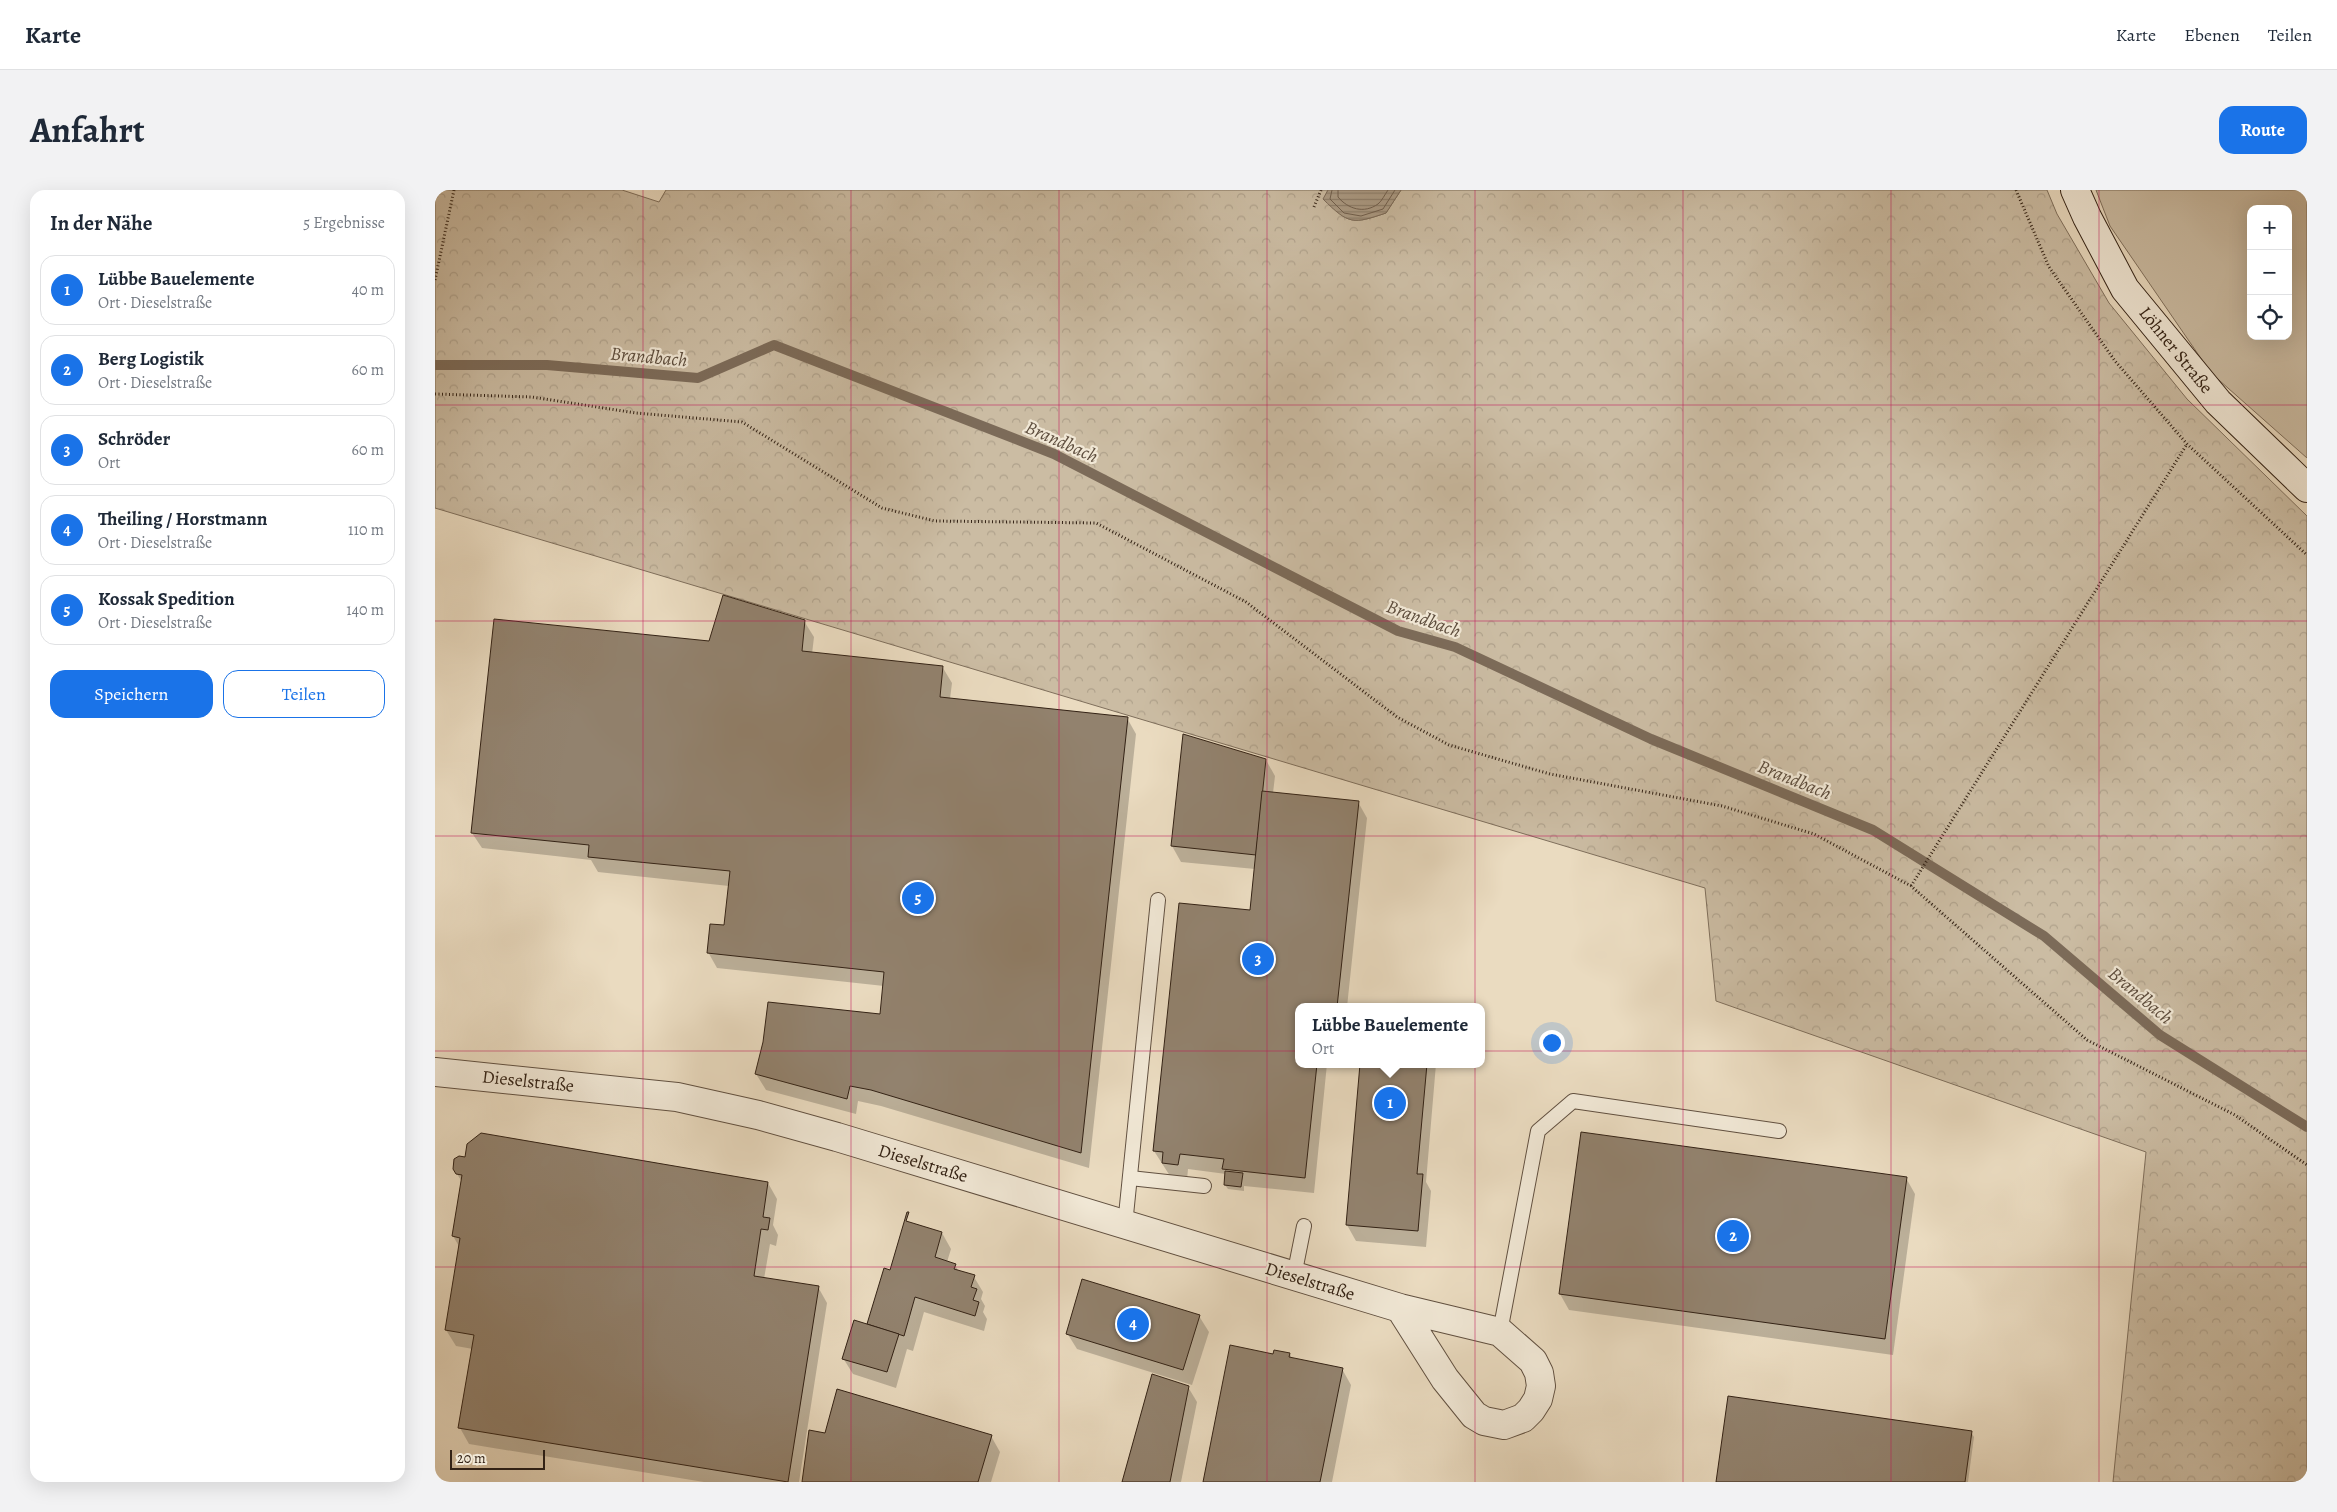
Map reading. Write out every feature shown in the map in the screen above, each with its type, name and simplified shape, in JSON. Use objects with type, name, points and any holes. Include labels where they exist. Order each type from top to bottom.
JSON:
[{"type":"street","name":"Löhner Straße","points":[[2075,190],[2125,289],[2218,402],[2307,488]]},
{"type":"street","name":"Dieselstraße","points":[[435,1072],[677,1097],[757,1115],[837,1137],[1400,1308],[1500,1332],[1533,1361],[1539,1373],[1541,1386],[1538,1399],[1531,1410],[1523,1418],[1504,1424],[1484,1421],[1474,1415],[1445,1379],[1400,1308]]},
{"type":"lane","points":[[1125,1225],[1158,900]]},
{"type":"lane","points":[[1500,1332],[1538,1131],[1573,1101],[1779,1131]]},
{"type":"lane","points":[[1130,1178],[1204,1186]]},
{"type":"lane","points":[[1294,1276],[1305,1226]]},
{"type":"path","points":[[435,280],[454,190]]},
{"type":"path","points":[[1314,207],[1321,190]]},
{"type":"path","points":[[2016,190],[2049,267],[2115,361],[2187,444],[2307,555]]},
{"type":"path","points":[[435,394],[532,397],[635,413],[742,422],[882,508],[935,521],[1096,523],[1246,602],[1397,718],[1449,745],[1550,774],[1722,806],[1815,834],[1911,886],[2087,1040],[2235,1115],[2307,1165]]},
{"type":"path","points":[[1911,886],[2187,444]]},
{"type":"green space","points":[[435,190],[622,190],[659,202],[666,190],[1328,190],[1324,199],[1332,208],[1346,218],[1358,220],[1386,213],[1401,190],[2047,190],[2057,214],[2109,303],[2187,399],[2307,516],[2307,1482],[2113,1482],[2146,1152],[1716,1001],[1705,888],[435,508]]},
{"type":"green space","points":[[2096,190],[2307,190],[2307,458],[2211,373],[2110,226]]},
{"type":"water","points":[[1328,190],[1401,190],[1386,213],[1366,219],[1352,220],[1339,214],[1323,199]]},
{"type":"building","points":[[723,595],[805,620],[802,651],[943,666],[940,697],[1128,717],[1081,1153],[871,1090],[850,1086],[847,1099],[755,1074],[763,1042],[768,1002],[880,1014],[884,972],[707,953],[710,924],[724,925],[730,871],[588,857],[589,845],[471,833],[494,619],[709,641]]},
{"type":"building","points":[[1183,734],[1266,759],[1256,855],[1171,846]]},
{"type":"building","points":[[1262,791],[1359,801],[1337,1003],[1295,1003],[1295,1068],[1317,1068],[1305,1178],[1222,1169],[1224,1159],[1180,1154],[1178,1165],[1162,1163],[1163,1152],[1153,1151],[1179,903],[1250,910]]},
{"type":"building","points":[[1360,1068],[1427,1068],[1417,1174],[1423,1174],[1418,1231],[1346,1225]]},
{"type":"building","points":[[1581,1132],[1907,1177],[1885,1339],[1559,1294]]},
{"type":"building","points":[[481,1133],[768,1182],[763,1217],[770,1218],[768,1230],[761,1229],[754,1276],[819,1286],[788,1482],[458,1428],[474,1335],[445,1330],[460,1238],[452,1236],[462,1175],[456,1174],[453,1169],[454,1159],[459,1156],[465,1157],[467,1144]]},
{"type":"building","points":[[1225,1171],[1243,1173],[1241,1187],[1224,1185]]},
{"type":"building","points":[[907,1212],[909,1212],[906,1221],[942,1232],[935,1257],[956,1264],[954,1269],[975,1275],[971,1287],[977,1289],[973,1300],[979,1302],[975,1316],[915,1297],[904,1336],[867,1324],[884,1268],[890,1270]]},
{"type":"building","points":[[1082,1279],[1200,1315],[1183,1370],[1066,1334]]},
{"type":"building","points":[[854,1320],[899,1334],[887,1372],[842,1359]]},
{"type":"building","points":[[1230,1345],[1273,1354],[1274,1350],[1290,1353],[1289,1357],[1343,1368],[1320,1482],[1203,1482]]},
{"type":"building","points":[[1152,1374],[1189,1386],[1170,1482],[1122,1482]]},
{"type":"building","points":[[837,1389],[992,1435],[978,1482],[802,1482],[809,1430],[825,1433]]},
{"type":"building","points":[[1728,1396],[1972,1431],[1965,1482],[1716,1482]]},
{"type":"waterway","name":"Brandbach","points":[[435,365],[547,365],[698,378],[774,345],[1054,454],[1398,631],[1455,647],[1651,739],[1873,830],[2044,936],[2160,1035],[2307,1127]]},
{"type":"place","name":"Kossak Spedition","points":[[918,898]]},
{"type":"place","name":"Schröder","points":[[1258,959]]},
{"type":"place","name":"Lübbe Bauelemente","points":[[1390,1103]]},
{"type":"place","name":"Berg Logistik","points":[[1733,1236]]},
{"type":"place","name":"Theiling / Horstmann","points":[[1133,1324]]}]
